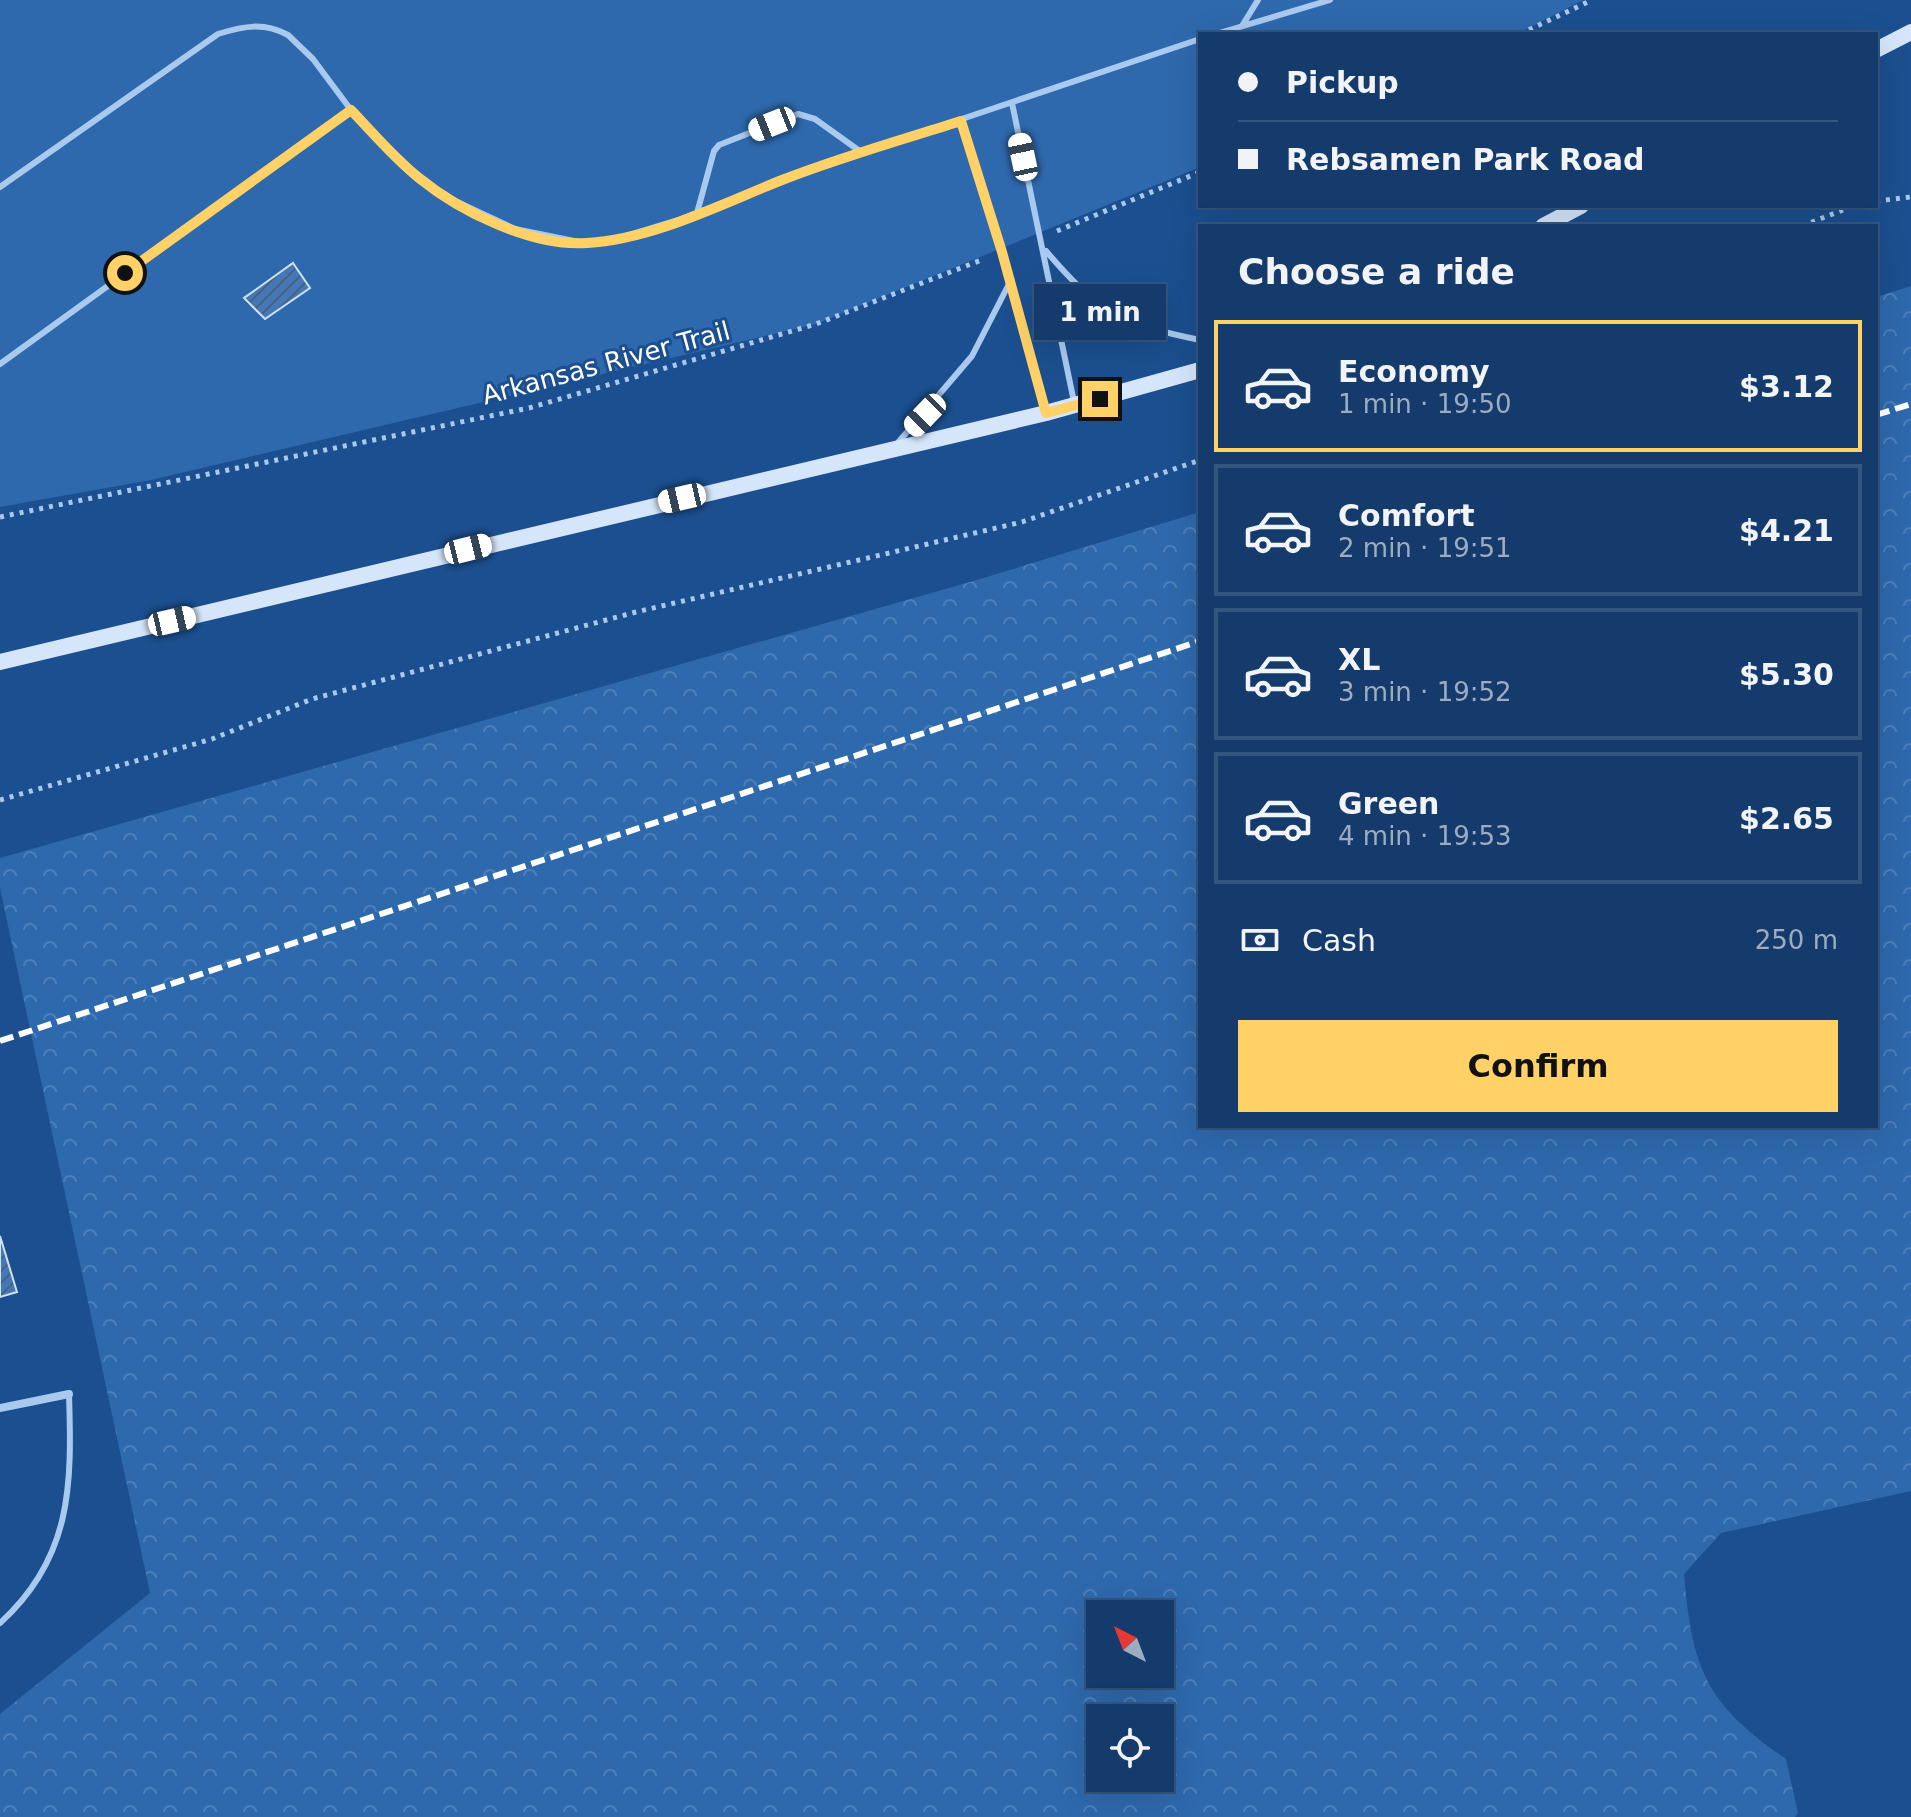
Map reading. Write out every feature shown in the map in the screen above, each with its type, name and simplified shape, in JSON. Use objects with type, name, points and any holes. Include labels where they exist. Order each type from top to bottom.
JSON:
[{"type":"street","points":[[1878,49],[1911,32]]},
{"type":"street","points":[[1547,224],[1577,208]]},
{"type":"street","points":[[0,662],[1046,413],[1198,371]]},
{"type":"street","points":[[0,1408],[69,1394]]},
{"type":"lane","points":[[1242,26],[1258,0]]},
{"type":"lane","points":[[1222,32],[1330,0]]},
{"type":"lane","points":[[0,187],[218,34],[237,28],[272,26],[288,35],[313,59],[351,110],[422,181],[484,215],[544,238],[584,243],[612,240],[697,213],[861,152],[1198,40]]},
{"type":"lane","points":[[1012,103],[1075,405]]},
{"type":"lane","points":[[0,364],[351,110]]},
{"type":"lane","points":[[697,213],[714,151],[719,145],[798,114],[815,119],[861,152]]},
{"type":"lane","points":[[961,121],[1002,252],[1046,413]]},
{"type":"lane","points":[[1045,250],[1094,303],[1124,321],[1198,340]]},
{"type":"lane","points":[[892,449],[942,395],[972,356],[1010,282]]},
{"type":"lane","points":[[0,1623],[38,1582],[54,1554],[66,1502],[69,1394]]},
{"type":"path","points":[[1524,32],[1592,0]]},
{"type":"path","points":[[1041,237],[1198,173]]},
{"type":"path","points":[[1878,201],[1911,197]]},
{"type":"path","points":[[1807,224],[1848,208]]},
{"type":"path","name":"Arkansas River Trail","points":[[0,517],[529,408],[816,324],[1002,252]]},
{"type":"path","points":[[0,800],[212,739],[312,699],[651,608],[1022,522],[1198,461]]},
{"type":"green space","points":[[0,0],[1583,0],[1521,32],[1198,32],[1198,168],[816,324],[151,480],[0,507]]},
{"type":"green space","points":[[1911,286],[1911,1491],[1721,1533],[1684,1574],[1692,1635],[1708,1682],[1737,1720],[1786,1759],[1798,1813],[1795,1817],[0,1817],[0,1714],[150,1593],[0,888],[0,858],[970,582],[1198,513],[1198,1128],[1878,1128],[1878,296]]},
{"type":"building","points":[[293,263],[310,288],[265,319],[244,298]]},
{"type":"building","points":[[0,1236],[17,1292],[0,1297]]},
{"type":"railway","points":[[1878,414],[1911,404]]},
{"type":"railway","points":[[0,1041],[1198,642]]},
{"type":"route","points":[[125,273],[351,110],[422,181],[453,200],[515,229],[544,238],[584,243],[612,240],[681,219],[795,175],[961,121],[1002,252],[1046,413],[1100,399]]}]
